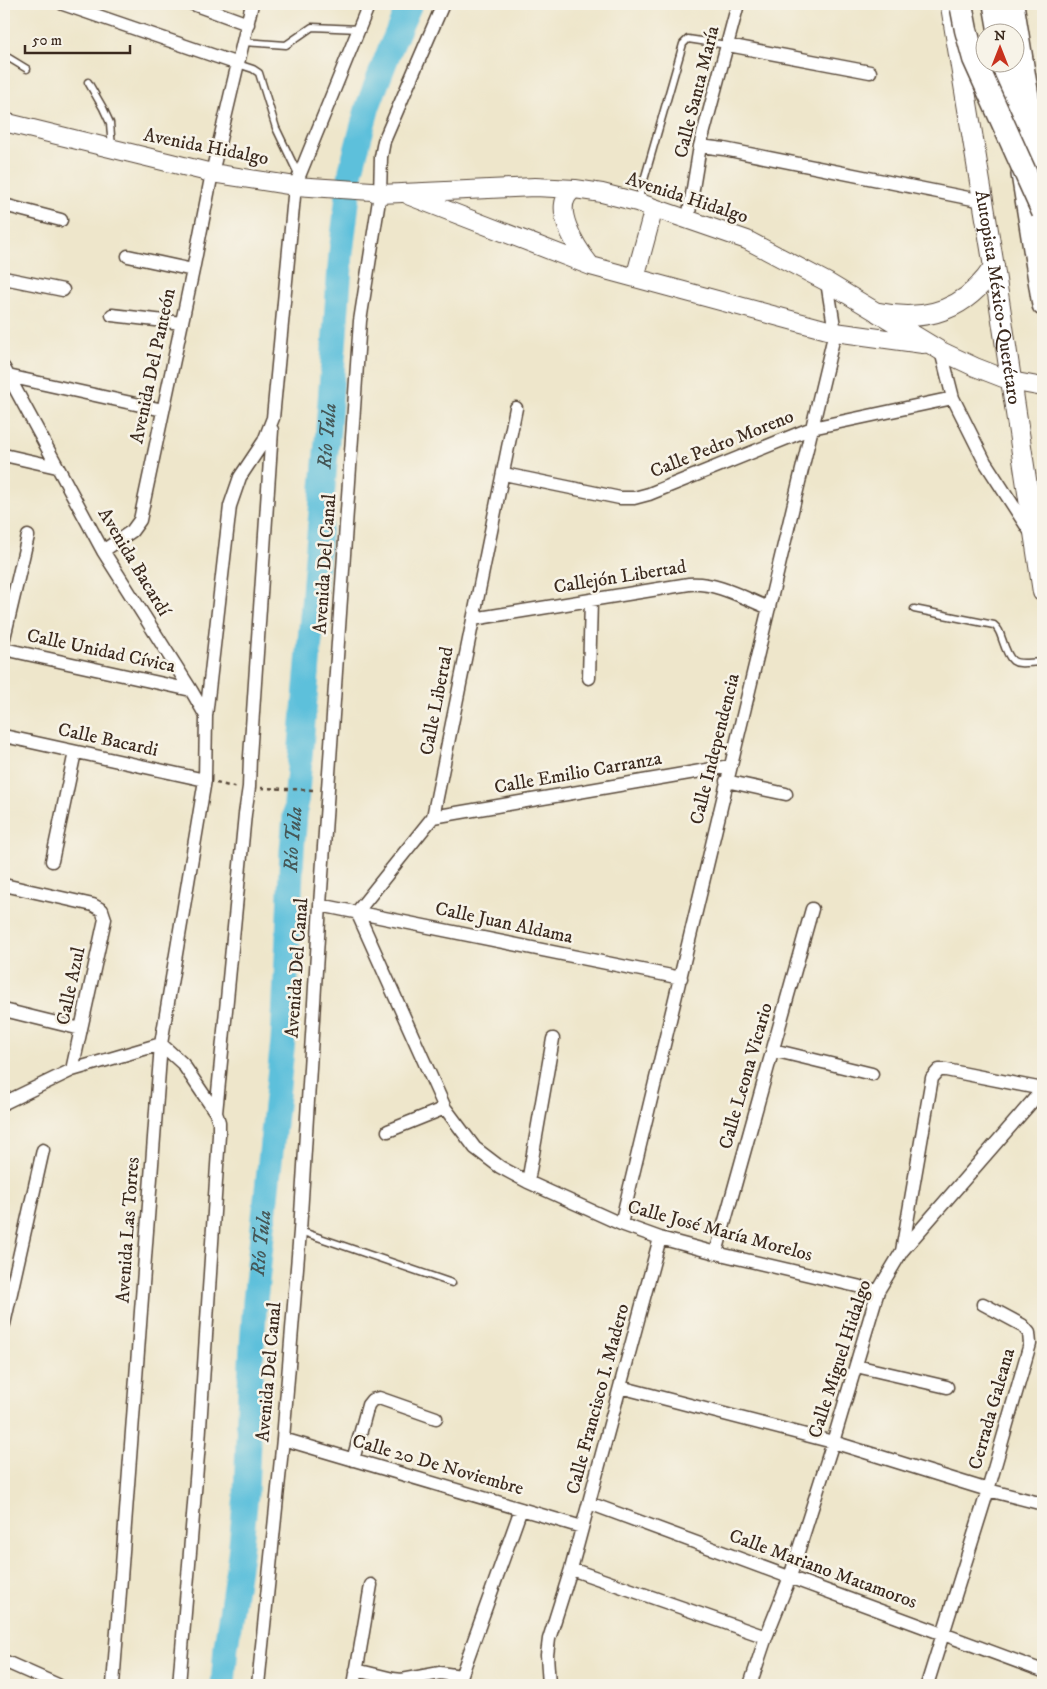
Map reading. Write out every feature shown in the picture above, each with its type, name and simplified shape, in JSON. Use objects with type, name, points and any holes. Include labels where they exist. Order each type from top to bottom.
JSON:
[{"type":"highway","points":[[960,4],[974,59],[1043,212]]},
{"type":"highway","points":[[994,4],[997,22]]},
{"type":"highway","points":[[1013,4],[1043,189]]},
{"type":"highway","points":[[1005,72],[1043,305]]},
{"type":"main road","name":"Autopista México-Querétaro","points":[[950,4],[994,267],[1043,592]]},
{"type":"main road","points":[[960,4],[964,42],[963,81]]},
{"type":"main road","name":"Avenida Hidalgo","points":[[4,122],[212,173],[376,192],[402,193],[535,187],[575,189],[637,202],[747,240],[827,282],[936,348],[975,367],[1011,381],[1043,387]]},
{"type":"main road","points":[[575,189],[570,191],[565,198],[564,210],[568,228],[574,241],[591,266]]},
{"type":"main road","name":"Avenida Hidalgo","points":[[402,193],[591,266],[835,332],[936,348]]},
{"type":"main road","points":[[635,278],[654,208]]},
{"type":"main road","points":[[879,313],[920,317],[946,310],[978,288],[994,267]]},
{"type":"street","points":[[67,4],[238,64]]},
{"type":"street","points":[[193,4],[248,24]]},
{"type":"street","name":"Avenida Del Panteón","points":[[103,551],[132,531],[140,520],[212,173],[252,4]]},
{"type":"street","points":[[180,1685],[199,1444],[219,1135],[216,1113],[249,787],[273,418],[302,183],[369,4]]},
{"type":"street","name":"Avenida Del Canal","points":[[258,1685],[283,1439],[300,1231],[360,321],[384,142],[443,4]]},
{"type":"street","name":"Calle Santa María","points":[[688,219],[700,146],[738,4]]},
{"type":"street","points":[[728,46],[870,72]]},
{"type":"street","points":[[700,146],[734,151],[983,201]]},
{"type":"street","points":[[4,204],[61,220]]},
{"type":"street","points":[[128,256],[193,270]]},
{"type":"street","points":[[4,278],[63,290]]},
{"type":"street","name":"Calle Independencia","points":[[621,1224],[835,332],[827,282]]},
{"type":"street","points":[[112,315],[182,323]]},
{"type":"street","points":[[936,348],[953,398],[985,462],[1034,538]]},
{"type":"street","points":[[6,372],[163,410]]},
{"type":"street","name":"Avenida Bacardí","points":[[6,372],[103,551],[206,716]]},
{"type":"street","name":"Calle Pedro Moreno","points":[[504,474],[620,498],[634,498],[649,494],[812,428],[953,398]]},
{"type":"street","name":"Calle Libertad","points":[[357,912],[433,817],[516,408]]},
{"type":"street","points":[[205,780],[206,716],[230,506],[240,476],[264,441],[273,418]]},
{"type":"street","points":[[4,455],[57,467]]},
{"type":"street","points":[[4,638],[28,536]]},
{"type":"street","name":"Callejón Libertad","points":[[473,619],[702,583],[769,608]]},
{"type":"street","points":[[589,678],[591,600]]},
{"type":"street","name":"Calle Unidad Cívica","points":[[4,649],[191,690]]},
{"type":"street","name":"Calle Bacardi","points":[[4,736],[205,780]]},
{"type":"street","points":[[52,861],[75,752]]},
{"type":"street","name":"Calle Emilio Carranza","points":[[433,817],[730,766]]},
{"type":"street","name":"Avenida Las Torres","points":[[113,1685],[161,1044],[205,780]]},
{"type":"street","points":[[726,781],[786,794]]},
{"type":"street","name":"Calle Azul","points":[[4,885],[93,905],[102,910],[105,920],[72,1070]]},
{"type":"street","name":"Calle Juan Aldama","points":[[320,905],[681,978]]},
{"type":"street","name":"Calle Leona Vicario","points":[[716,1253],[812,910]]},
{"type":"street","name":"Calle José María Morelos","points":[[357,912],[445,1108],[475,1148],[500,1167],[528,1182],[621,1224],[660,1238],[878,1291]]},
{"type":"street","points":[[4,1010],[81,1029]]},
{"type":"street","points":[[528,1182],[553,1039]]},
{"type":"street","points":[[4,1103],[72,1070],[161,1044],[182,1064],[216,1113]]},
{"type":"street","points":[[773,1050],[872,1074]]},
{"type":"street","points":[[902,1251],[932,1078],[939,1070],[946,1070],[1043,1089]]},
{"type":"street","name":"Calle Miguel Hidalgo","points":[[750,1685],[766,1637],[790,1577],[878,1291],[902,1251],[1043,1089]]},
{"type":"street","points":[[388,1131],[445,1108]]},
{"type":"street","points":[[4,1324],[9,1279],[43,1150]]},
{"type":"street","name":"Calle Francisco I. Madero","points":[[549,1685],[547,1655],[549,1639],[571,1569],[660,1238]]},
{"type":"street","name":"Cerrada Galeana","points":[[983,1304],[1022,1325],[1030,1333],[1030,1344],[988,1490]]},
{"type":"street","points":[[856,1366],[947,1388]]},
{"type":"street","points":[[620,1387],[833,1442],[988,1490],[1043,1504]]},
{"type":"street","points":[[353,1460],[368,1405],[372,1400],[379,1398],[436,1418]]},
{"type":"street","name":"Calle 20 De Noviembre","points":[[283,1439],[582,1527]]},
{"type":"street","points":[[927,1685],[988,1490]]},
{"type":"street","name":"Calle Mariano Matamoros","points":[[589,1503],[1043,1671]]},
{"type":"street","points":[[356,1670],[402,1680],[440,1673],[460,1681],[521,1509]]},
{"type":"street","points":[[571,1569],[766,1637]]},
{"type":"street","points":[[354,1685],[371,1586]]},
{"type":"street","points":[[4,1661],[58,1685]]},
{"type":"lane","points":[[243,42],[286,46],[312,27],[359,29]]},
{"type":"lane","points":[[637,202],[683,44],[688,39],[694,39],[728,46]]},
{"type":"lane","points":[[4,55],[27,69]]},
{"type":"lane","points":[[238,64],[259,73],[276,128],[302,183]]},
{"type":"lane","points":[[88,82],[104,108],[110,123],[112,149]]},
{"type":"lane","points":[[914,609],[994,625],[998,629],[1011,661],[1018,663],[1043,662]]},
{"type":"lane","points":[[300,1231],[452,1283]]},
{"type":"path","points":[[205,780],[234,788]]},
{"type":"path","points":[[249,787],[321,790]]},
{"type":"waterway","name":"Río Tula","points":[[223,1685],[226,1646],[240,1554],[246,1494],[255,1301],[283,1040],[292,851],[341,253],[351,170],[368,106],[410,4]]}]
